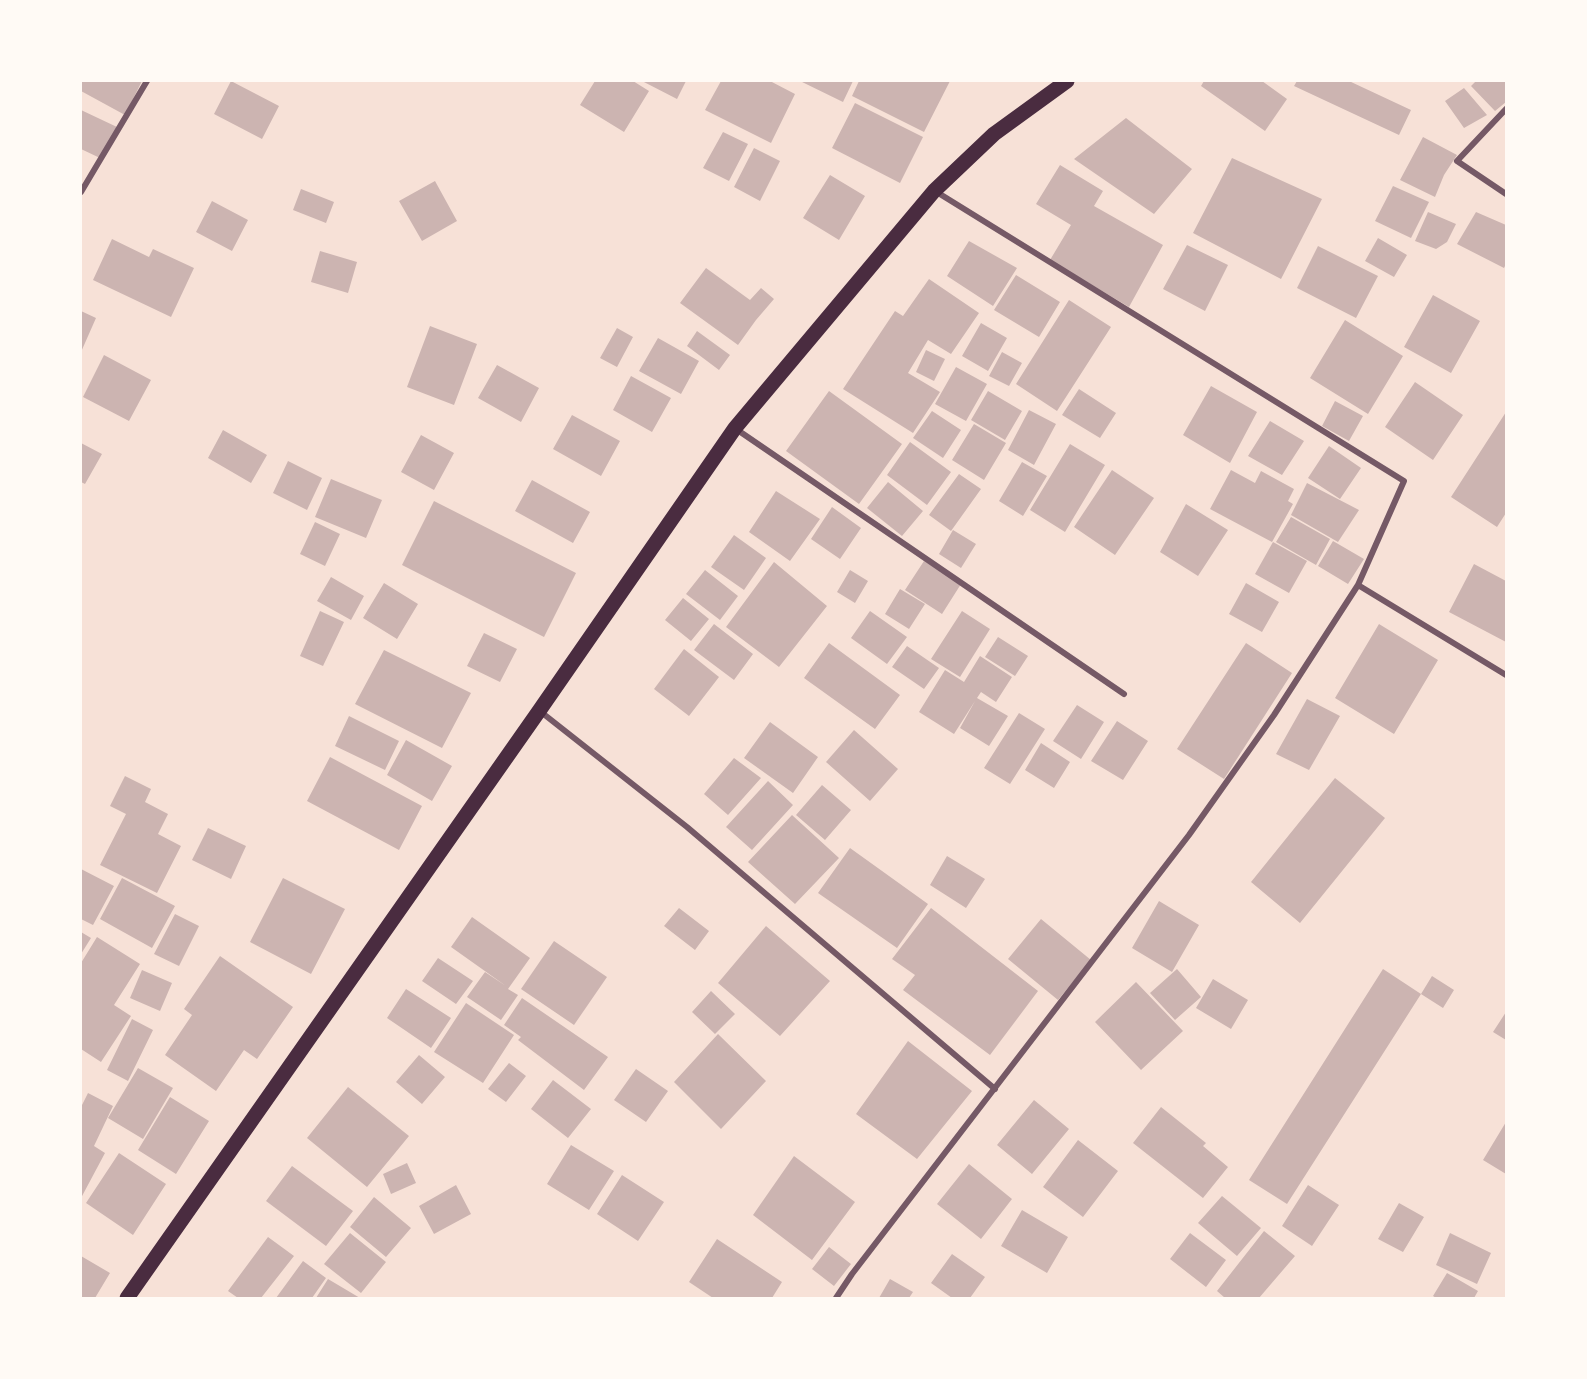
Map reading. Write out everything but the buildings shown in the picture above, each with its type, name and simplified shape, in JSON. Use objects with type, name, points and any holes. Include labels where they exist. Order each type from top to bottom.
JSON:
[{"type":"main road","points":[[127,1298],[735,428],[934,191],[994,134],[1068,81]]},
{"type":"street","points":[[81,192],[147,81]]},
{"type":"street","points":[[1506,109],[1456,161],[1506,194]]},
{"type":"street","points":[[836,1298],[852,1274],[1189,835],[1274,715],[1358,585],[1404,481],[934,191]]},
{"type":"street","points":[[735,428],[1124,694]]},
{"type":"street","points":[[1358,585],[1506,675]]},
{"type":"street","points":[[539,711],[687,827],[995,1089]]}]
